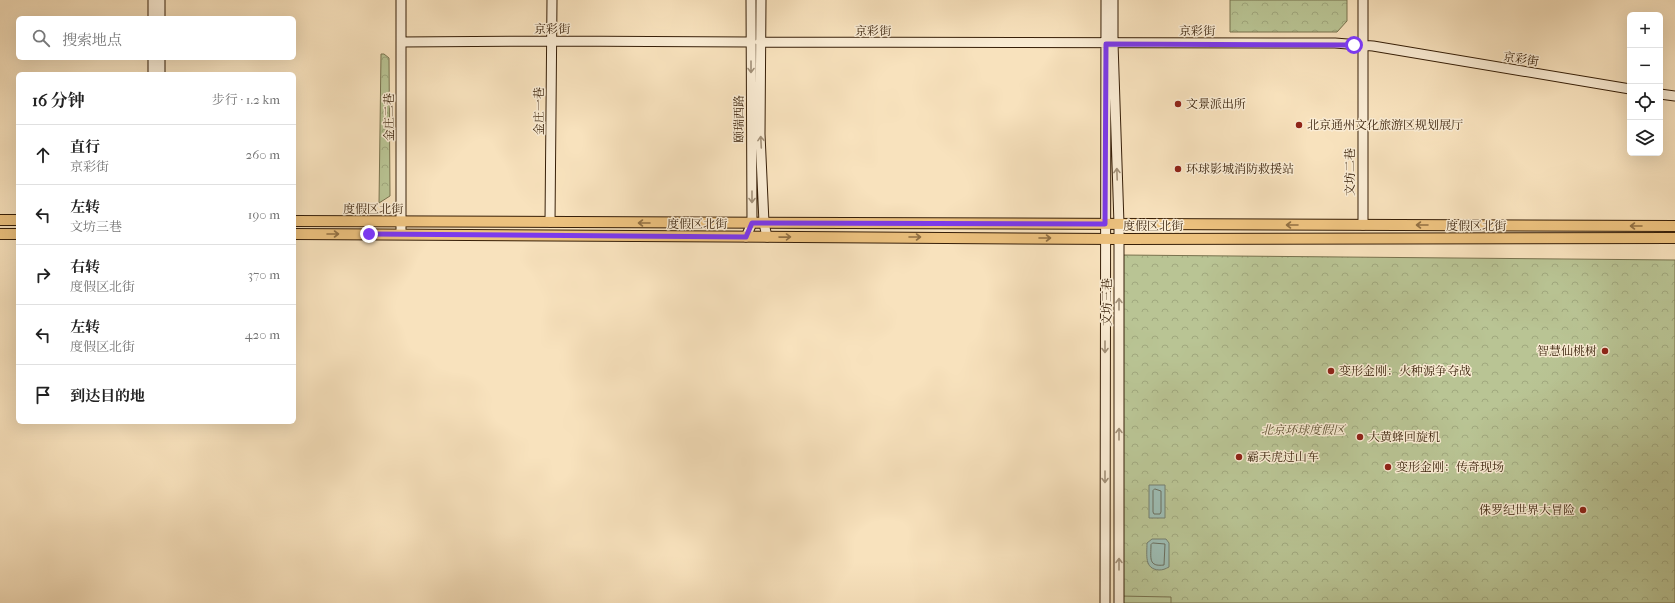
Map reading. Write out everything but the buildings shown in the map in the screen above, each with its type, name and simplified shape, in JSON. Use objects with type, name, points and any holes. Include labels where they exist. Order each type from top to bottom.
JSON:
[{"type":"main road","points":[[0,220],[16,220]]},
{"type":"main road","name":"度假区北街","points":[[296,221],[1675,226]]},
{"type":"main road","points":[[369,234],[372,230],[370,222]]},
{"type":"main road","points":[[431,234],[428,230],[428,225],[432,222]]},
{"type":"main road","points":[[0,234],[16,234]]},
{"type":"main road","name":"度假区北街","points":[[296,234],[1119,239],[1675,238]]},
{"type":"street","points":[[153,0],[153,16]]},
{"type":"street","points":[[160,0],[160,16]]},
{"type":"street","name":"金庄二巷","points":[[401,0],[401,234]]},
{"type":"street","name":"金庄一巷","points":[[550,222],[552,0]]},
{"type":"street","name":"颐瑞西路","points":[[746,237],[752,223],[751,0]]},
{"type":"street","name":"颐瑞西路","points":[[761,0],[760,134],[764,223],[767,237]]},
{"type":"street","name":"文坊三巷","points":[[1106,0],[1119,224],[1118,603]]},
{"type":"street","name":"文坊三巷","points":[[1105,603],[1105,224],[1109,43],[1113,0]]},
{"type":"street","name":"文坊二巷","points":[[1363,0],[1363,225]]},
{"type":"street","name":"京彩街","points":[[401,42],[551,40],[750,42]]},
{"type":"street","name":"京彩街","points":[[760,42],[1363,45],[1627,89]]},
{"type":"street","points":[[153,60],[153,72]]},
{"type":"street","points":[[160,60],[160,72]]},
{"type":"street","points":[[1663,94],[1675,96]]},
{"type":"green space","points":[[1230,0],[1347,0],[1347,21],[1337,32],[1230,32]]},
{"type":"green space","points":[[381,54],[384,54],[389,58],[390,196],[379,203]]},
{"type":"green space","name":"北京环球度假区","points":[[1122,255],[1675,260],[1675,603],[1171,603],[1171,597],[1119,596]]},
{"type":"green space","points":[[1169,582],[1179,603],[1122,603],[1122,586]]},
{"type":"water","points":[[1149,485],[1165,485],[1165,518],[1149,518]]},
{"type":"water","points":[[1152,539],[1166,539],[1169,543],[1169,567],[1159,570],[1154,569],[1147,561],[1147,543]]},
{"type":"place","name":"文景派出所","points":[[1178,104]]},
{"type":"place","name":"北京通州文化旅游区规划展厅","points":[[1299,125]]},
{"type":"place","name":"环球影城消防救援站","points":[[1178,169]]},
{"type":"place","name":"智慧仙桃树","points":[[1605,351]]},
{"type":"place","name":"变形金刚：火种源争夺战","points":[[1331,371]]},
{"type":"place","name":"大黄蜂回旋机","points":[[1360,437]]},
{"type":"place","name":"霸天虎过山车","points":[[1239,457]]},
{"type":"place","name":"变形金刚：传奇现场","points":[[1388,467]]},
{"type":"place","name":"侏罗纪世界大冒险","points":[[1583,510]]},
{"type":"route","points":[[369,234],[746,237],[752,223],[1105,224],[1106,44],[1354,45]]}]
